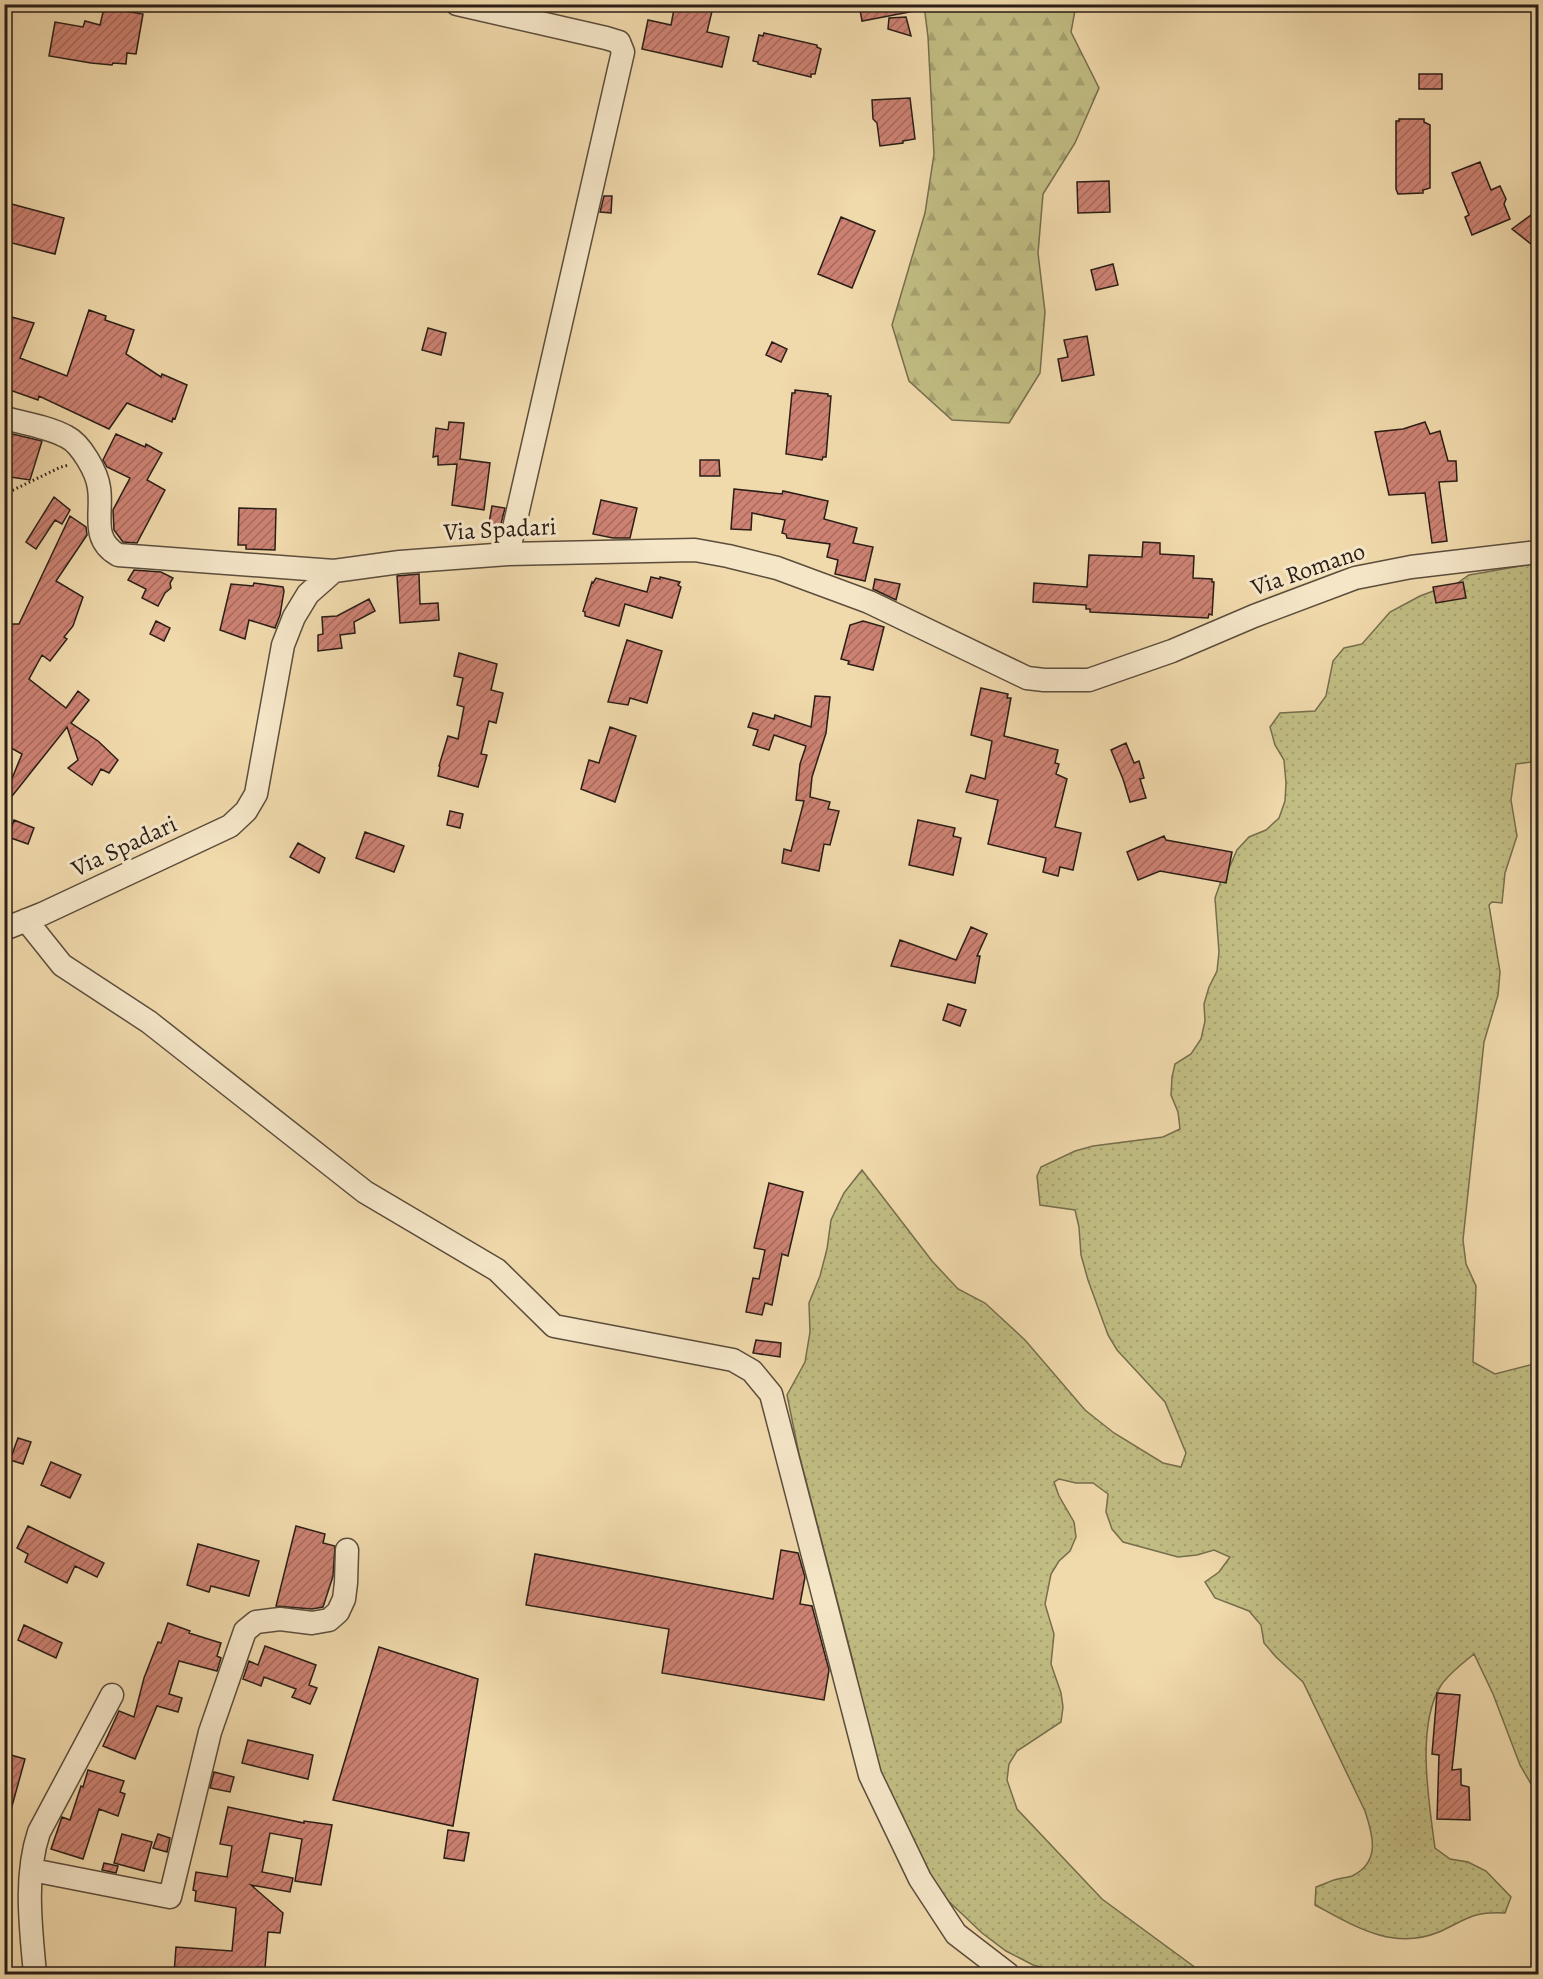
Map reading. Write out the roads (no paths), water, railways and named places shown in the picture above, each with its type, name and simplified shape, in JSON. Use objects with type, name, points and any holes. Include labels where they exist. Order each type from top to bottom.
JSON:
[{"type":"street","points":[[457,4],[620,42],[623,52],[508,555]]},
{"type":"street","points":[[4,418],[68,437],[89,461],[99,487],[98,521],[102,536],[107,549],[118,555],[334,571]]},
{"type":"street","name":"Via Spadari","points":[[4,928],[230,826],[246,811],[256,794],[283,645],[294,617],[308,594],[334,571],[400,562],[508,555],[695,550],[777,568],[869,602],[1027,678],[1089,680],[1172,651]]},
{"type":"street","name":"Via Romano","points":[[1172,651],[1254,616],[1355,578],[1411,567],[1539,552]]},
{"type":"street","points":[[26,920],[62,965],[149,1022],[365,1192],[497,1270],[554,1326],[733,1360],[752,1371],[771,1394],[870,1774],[920,1879],[956,1934],[1008,1974]]},
{"type":"street","points":[[32,1870],[170,1897],[210,1732],[245,1631],[255,1622],[280,1619],[312,1623],[329,1620],[338,1612],[344,1599],[347,1550]]},
{"type":"street","points":[[35,1974],[32,1939],[33,1849],[39,1832],[112,1695]]}]
